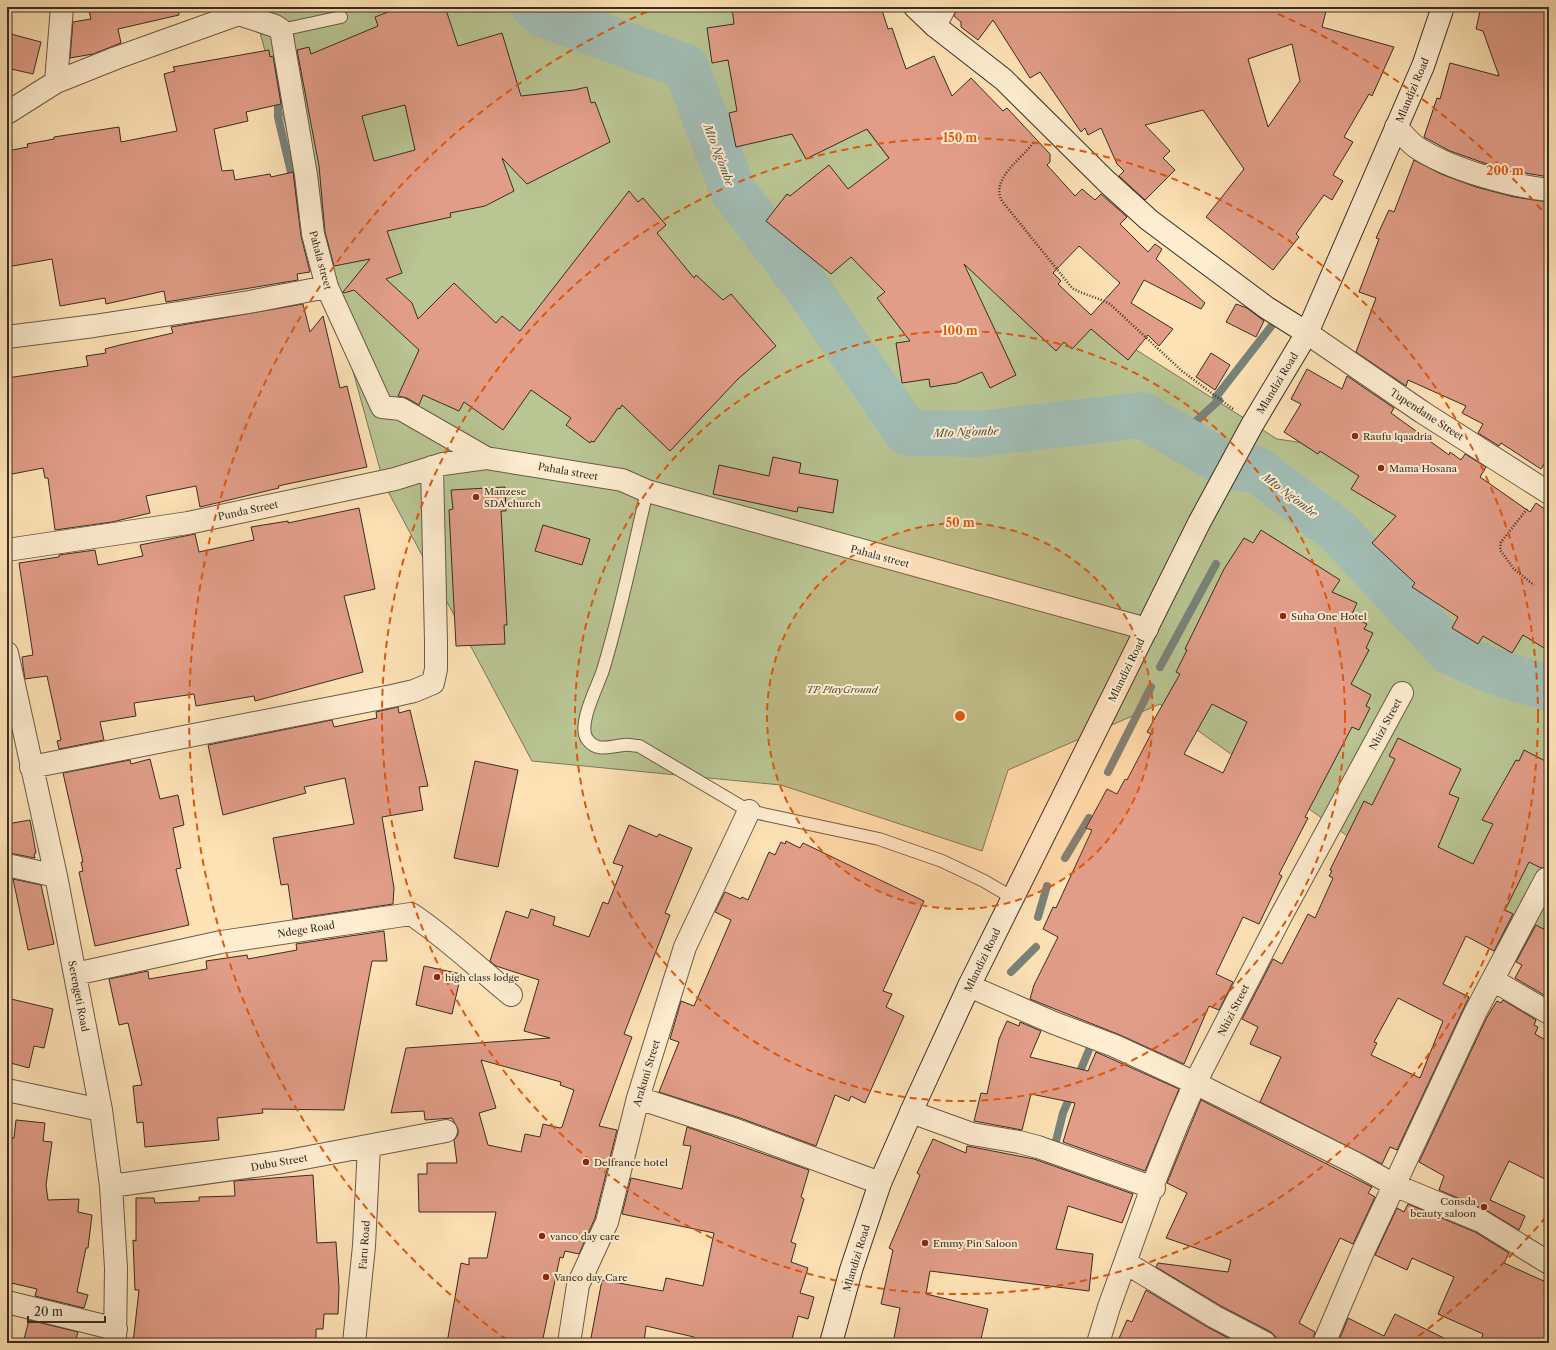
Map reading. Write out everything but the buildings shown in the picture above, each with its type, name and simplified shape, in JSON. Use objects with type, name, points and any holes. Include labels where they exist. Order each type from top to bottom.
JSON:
[{"type":"street","points":[[56,82],[62,7]]},
{"type":"street","name":"Tupendane Street","points":[[915,7],[935,26],[1008,83],[1106,181],[1149,220],[1267,308],[1307,333],[1422,412],[1548,491]]},
{"type":"street","points":[[935,26],[945,7]]},
{"type":"street","name":"Mlandizi Road","points":[[831,1343],[852,1270],[880,1183],[911,1112],[969,986],[1199,524],[1252,425],[1307,333],[1423,66],[1443,7]]},
{"type":"street","points":[[7,113],[56,82],[116,58],[240,14],[278,28]]},
{"type":"street","name":"Pahala street","points":[[278,28],[306,175],[313,234],[327,287],[382,407],[401,409],[486,458],[622,480],[647,492],[1147,629]]},
{"type":"street","points":[[1396,127],[1415,146],[1440,160],[1518,185],[1549,190]]},
{"type":"street","points":[[7,337],[94,326],[249,302],[327,287]]},
{"type":"street","name":"Punda Street","points":[[7,550],[188,523],[395,479],[432,467],[486,458]]},
{"type":"street","points":[[31,767],[392,696],[414,691],[433,683],[436,669],[436,641],[432,467]]},
{"type":"street","name":"Serengeti Road","points":[[8,659],[56,876],[101,1110],[111,1186],[116,1268],[116,1336]]},
{"type":"street","name":"Nhizi Street","points":[[1098,1343],[1109,1307],[1178,1122],[1195,1083],[1281,916],[1402,693]]},
{"type":"street","name":"Arakuni Street","points":[[569,1343],[578,1285],[607,1222],[638,1098],[685,947],[749,811]]},
{"type":"street","points":[[7,865],[56,876]]},
{"type":"street","points":[[1324,1343],[1362,1254],[1475,1013],[1546,879]]},
{"type":"street","name":"Ndege Road","points":[[75,974],[221,942],[411,914],[433,928],[449,944],[511,995]]},
{"type":"street","points":[[1493,980],[1549,1013]]},
{"type":"street","points":[[969,986],[1054,1023],[1115,1046],[1195,1083],[1355,1163],[1394,1185],[1481,1221],[1549,1263]]},
{"type":"street","points":[[7,1090],[101,1110]]},
{"type":"street","points":[[638,1098],[736,1130],[880,1183]]},
{"type":"street","points":[[911,1112],[972,1134],[1019,1142],[1038,1147],[1116,1176],[1154,1188]]},
{"type":"street","name":"Dubu Street","points":[[111,1186],[283,1162],[446,1131]]},
{"type":"street","name":"Faru Road","points":[[354,1343],[364,1246],[369,1146]]},
{"type":"street","points":[[1126,1263],[1215,1317],[1265,1343]]},
{"type":"street","points":[[7,1302],[116,1336]]},
{"type":"lane","points":[[278,28],[341,17]]},
{"type":"lane","points":[[647,492],[603,669],[585,721],[585,734],[593,744],[606,748],[625,744],[639,746],[749,811],[879,839],[942,861],[984,881],[1013,898]]},
{"type":"path","points":[[1032,137],[1033,142],[1026,153],[1014,164],[999,184],[998,194],[1002,201],[1072,288],[1084,295],[1099,298],[1110,304],[1182,371],[1242,415],[1252,425]]},
{"type":"path","points":[[1534,585],[1514,569],[1500,550],[1500,546],[1501,542],[1526,509],[1548,491]]},
{"type":"green space","name":"TP PlayGround","points":[[253,7],[750,7],[823,73],[942,227],[1277,439],[1353,450],[1549,588],[1549,978],[1160,704],[1008,770],[982,851],[781,785],[532,761],[384,484]]},
{"type":"waterway","name":"Mto Ng'ombe","points":[[534,7],[542,14],[686,67],[733,191],[809,290],[907,433],[979,434],[1142,415],[1232,468],[1256,469],[1338,531],[1449,651],[1492,671],[1549,688]]},
{"type":"waterway","points":[[278,65],[278,117],[301,215]]},
{"type":"waterway","points":[[1179,437],[1219,400],[1216,397],[1276,320],[1272,318]]},
{"type":"waterway","points":[[1160,667],[1216,564]]},
{"type":"waterway","points":[[1108,772],[1151,687]]},
{"type":"waterway","points":[[1065,858],[1089,818]]},
{"type":"waterway","points":[[1038,917],[1047,886]]},
{"type":"waterway","points":[[1011,972],[1036,947]]},
{"type":"waterway","points":[[1077,1079],[1093,1040],[1095,1041]]},
{"type":"waterway","points":[[1054,1149],[1063,1113],[1072,1092]]},
{"type":"place","name":"Raufu lqaadria","points":[[1355,436]]},
{"type":"place","name":"Mama Hosana","points":[[1381,468]]},
{"type":"place","name":"Manzese SDA church","points":[[476,497]]},
{"type":"place","name":"Suha One Hotel","points":[[1283,616]]},
{"type":"place","name":"high class lodge","points":[[437,977]]},
{"type":"place","name":"Delfrance hotel","points":[[586,1162]]},
{"type":"place","name":"Consda beauty saloon","points":[[1484,1207]]},
{"type":"place","name":"vanco day care","points":[[542,1236]]},
{"type":"place","name":"Emmy Pin Saloon","points":[[925,1243]]},
{"type":"place","name":"Vanco day Care","points":[[546,1277]]}]
